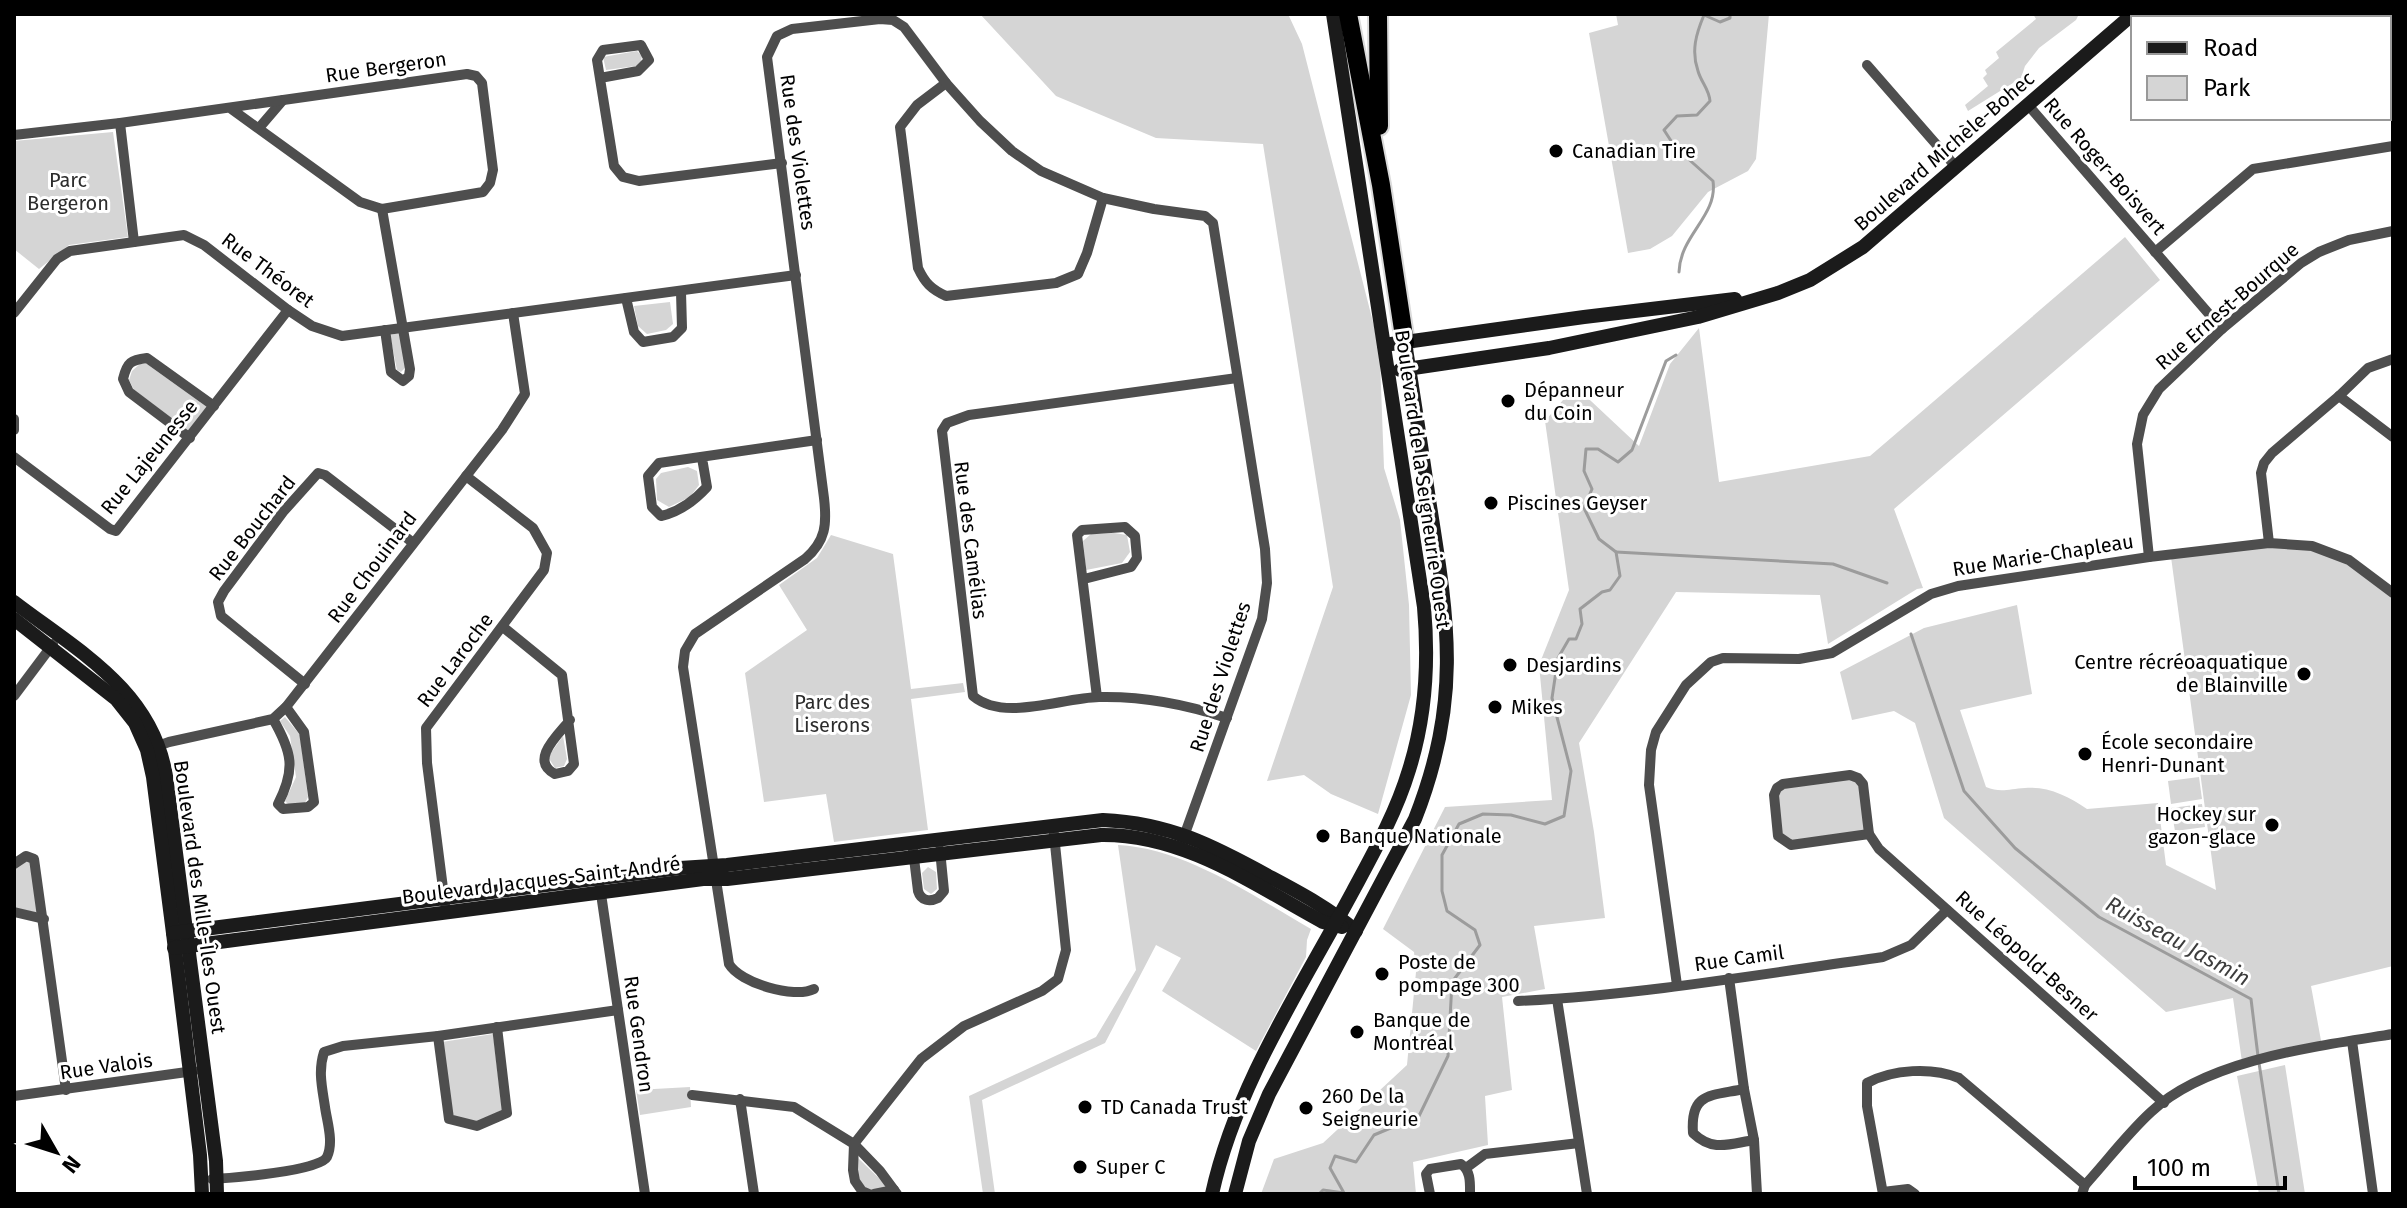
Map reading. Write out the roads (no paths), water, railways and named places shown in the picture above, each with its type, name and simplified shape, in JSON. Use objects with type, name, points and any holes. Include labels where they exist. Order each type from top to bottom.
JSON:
[{"type":"highway","points":[[1348,14],[1381,185],[1405,343]]},
{"type":"highway","points":[[1378,14],[1381,185]]},
{"type":"street","name":"Boulevard de la Seigneurie Ouest","points":[[1212,1194],[1224,1147],[1244,1096],[1379,842],[1404,787],[1421,721],[1427,648],[1419,572],[1333,14]]},
{"type":"street","name":"Boulevard Michèle-Bohec","points":[[1388,372],[1541,349],[1698,317],[1810,280],[1847,259],[2133,14]]},
{"type":"street","name":"Rue des Violettes","points":[[814,989],[793,992],[746,980],[736,974],[729,964],[684,673],[685,651],[691,638],[805,559],[818,547],[825,530],[817,440],[767,57],[777,36],[792,29],[893,20],[904,27],[946,83],[1012,151],[1041,171],[1103,198],[1205,216],[1213,223],[1265,549],[1267,583],[1262,619],[1183,841]]},
{"type":"street","points":[[600,78],[638,71],[649,60],[641,45],[603,50],[597,60],[614,166],[623,177],[639,181],[782,163]]},
{"type":"street","points":[[1867,65],[1956,167]]},
{"type":"street","name":"Rue Bergeron","points":[[14,135],[467,74],[476,76],[482,83],[493,170],[490,183],[483,192],[382,209]]},
{"type":"street","points":[[946,83],[917,105],[900,127],[918,268],[932,290],[946,296],[1056,283],[1078,274],[1103,198]]},
{"type":"street","points":[[259,128],[283,100]]},
{"type":"street","name":"Rue Roger-Boisvert","points":[[2028,105],[2222,329]]},
{"type":"street","points":[[230,108],[360,202],[382,209],[410,369],[409,376],[403,381],[391,372],[385,330]]},
{"type":"street","points":[[120,123],[134,242]]},
{"type":"street","name":"Rue Roger-Boisvert","points":[[2155,252],[2250,170],[2393,146]]},
{"type":"street","name":"Rue Ernest-Bourque","points":[[2149,557],[2137,444],[2143,415],[2159,389],[2222,329],[2310,257],[2349,240],[2393,231]]},
{"type":"street","name":"Rue Théoret","points":[[14,313],[57,259],[70,251],[184,235],[204,245],[312,326],[342,336],[796,275]]},
{"type":"street","points":[[626,298],[634,332],[643,342],[673,337],[682,328],[681,292]]},
{"type":"street","name":"Boulevard Michèle-Bohec","points":[[1384,345],[1694,302],[1768,296]]},
{"type":"street","name":"Rue Lajeunesse","points":[[14,457],[73,503],[116,531],[288,310]]},
{"type":"street","name":"Rue Chouinard","points":[[153,748],[273,719],[286,707],[502,430],[525,394],[513,313]]},
{"type":"street","points":[[1537,324],[1541,349]]},
{"type":"street","name":"Boulevard de la Seigneurie Ouest","points":[[1235,1194],[1249,1141],[1266,1101],[1407,835],[1425,792],[1443,721],[1448,648],[1444,595],[1405,343]]},
{"type":"street","points":[[190,438],[129,392],[123,379],[127,364],[147,358],[214,406]]},
{"type":"street","points":[[2269,543],[2261,473],[2264,463],[2368,368],[2393,359]]},
{"type":"street","name":"Rue des Camélias","points":[[1227,718],[1154,699],[1097,697],[1005,709],[984,705],[973,696],[942,431],[947,423],[969,415],[1237,378]]},
{"type":"street","points":[[2339,396],[2393,437]]},
{"type":"street","points":[[14,419],[14,430]]},
{"type":"street","points":[[702,458],[707,487],[695,499],[671,514],[661,516],[652,507],[648,476],[659,463],[817,440]]},
{"type":"street","name":"Rue Bouchard","points":[[305,684],[221,616],[218,602],[283,512],[318,473],[325,475],[412,542]]},
{"type":"street","name":"Rue Laroche","points":[[445,906],[427,763],[426,728],[544,570],[547,553],[533,528],[466,476]]},
{"type":"street","points":[[1084,579],[1131,567],[1137,558],[1135,536],[1125,527],[1082,530],[1077,535],[1097,697]]},
{"type":"street","name":"Rue Marie-Chapleau","points":[[1677,985],[1649,785],[1651,750],[1656,732],[1686,685],[1711,662],[1723,658],[1799,659],[1832,653],[1944,589],[2149,557],[2269,543],[2312,546],[2349,560],[2393,593]]},
{"type":"street","name":"Boulevard des Mille-Îles Ouest","points":[[14,602],[55,641]]},
{"type":"street","name":"Boulevard des Mille-Îles Ouest","points":[[14,619],[55,641],[124,688],[147,719],[153,748],[153,777],[180,940],[209,1187]]},
{"type":"street","points":[[503,627],[562,675],[570,720],[574,764],[568,771],[555,774],[543,758],[570,720]]},
{"type":"street","points":[[14,696],[55,641]]},
{"type":"street","points":[[1427,648],[1448,648]]},
{"type":"street","points":[[273,719],[286,742],[291,769],[288,785],[278,804],[283,809],[308,807],[314,802],[304,732],[286,707]]},
{"type":"street","points":[[1850,775],[1858,778],[1863,784],[1869,834],[1791,845],[1783,842],[1778,836],[1774,795],[1777,788],[1783,784],[1850,775]]},
{"type":"street","name":"Boulevard Jacques-Saint-André","points":[[180,940],[599,885],[913,850],[1121,821],[1163,827],[1320,920],[1337,921],[1356,931]]},
{"type":"street","points":[[896,1192],[872,1194],[862,1191],[855,1181],[853,1170],[854,1144],[921,1059],[942,1040],[964,1026],[1042,991],[1058,979],[1066,950],[1054,832]]},
{"type":"street","name":"Rue Léopold-Besner","points":[[1869,834],[1879,849],[2164,1103]]},
{"type":"street","points":[[913,850],[918,894],[931,901],[944,891],[940,846]]},
{"type":"street","points":[[14,864],[26,856],[34,859],[66,1090]]},
{"type":"street","name":"Rue Gendron","points":[[599,885],[645,1194]]},
{"type":"street","name":"Rue Camil","points":[[1518,1001],[1677,985],[1897,953],[1911,945],[1947,910]]},
{"type":"street","points":[[14,912],[44,919]]},
{"type":"street","points":[[1729,978],[1754,1140],[1757,1194]]},
{"type":"street","points":[[1557,999],[1587,1194]]},
{"type":"street","points":[[209,1187],[320,1164],[326,1159],[330,1145],[319,1067],[324,1052],[343,1046],[438,1036],[618,1010]]},
{"type":"street","points":[[438,1036],[449,1119],[477,1126],[507,1113],[497,1027]]},
{"type":"street","points":[[1915,1194],[1908,1189],[1883,1193],[1867,1106],[1867,1083],[1883,1075],[1942,1071],[1959,1078],[2084,1190],[2152,1111],[2202,1079],[2231,1067],[2393,1034]]},
{"type":"street","points":[[2352,1041],[2373,1194]]},
{"type":"street","name":"Rue Valois","points":[[14,1096],[196,1071]]},
{"type":"street","points":[[1744,1089],[1704,1097],[1696,1104],[1692,1118],[1693,1133],[1713,1146],[1754,1140]]},
{"type":"street","points":[[692,1095],[794,1107],[854,1144],[896,1192]]},
{"type":"street","points":[[740,1099],[754,1194]]},
{"type":"street","points":[[1466,1168],[1485,1154],[1579,1143]]},
{"type":"street","points":[[1430,1194],[1426,1174],[1430,1169],[1461,1164],[1466,1168],[1470,1194]]},
{"type":"waterway","points":[[1679,272],[1685,247],[1710,205],[1713,181],[1675,147],[1664,130],[1677,116],[1697,115],[1710,101],[1696,64],[1697,36],[1704,15],[1720,22],[1730,18],[1730,14]]},
{"type":"waterway","points":[[1319,1194],[1323,1190],[1344,1193],[1330,1168],[1335,1156],[1356,1162],[1374,1135],[1419,1116],[1448,1056],[1452,982],[1480,945],[1475,930],[1447,911],[1442,891],[1442,855],[1459,824],[1483,814],[1511,815],[1545,824],[1564,816],[1571,771],[1552,698],[1558,658],[1569,639],[1576,639],[1582,624],[1580,609],[1602,592],[1610,590],[1620,576],[1616,552],[1599,539],[1584,508],[1592,489],[1584,471],[1586,449],[1598,449],[1618,462],[1632,450],[1666,361],[1676,355]]},
{"type":"waterway","name":"Ruisseau Jasmin","points":[[1616,552],[1833,564],[1887,583]]},
{"type":"waterway","name":"Ruisseau Jasmin","points":[[1911,634],[1964,791],[2015,848],[2099,917],[2251,999],[2258,1056]]},
{"type":"waterway","name":"Ruisseau Jasmin","points":[[2259,1063],[2279,1194]]},
{"type":"place","name":"Canadian Tire","points":[[1556,151]]},
{"type":"place","name":"Dépanneur du Coin","points":[[1508,401]]},
{"type":"place","name":"Piscines Geyser","points":[[1491,503]]},
{"type":"place","name":"Desjardins","points":[[1510,665]]},
{"type":"place","name":"Centre récréoaquatique de Blainville","points":[[2304,674]]},
{"type":"place","name":"Mikes","points":[[1495,707]]},
{"type":"place","name":"École secondaire Henri-Dunant","points":[[2085,754]]},
{"type":"place","name":"Hockey sur gazon-glace","points":[[2272,825]]},
{"type":"place","name":"Banque Nationale","points":[[1323,836]]},
{"type":"place","name":"Poste de pompage 300","points":[[1382,974]]},
{"type":"place","name":"Banque de Montréal","points":[[1357,1032]]},
{"type":"place","name":"TD Canada Trust","points":[[1085,1107]]},
{"type":"place","name":"260 De la Seigneurie","points":[[1306,1108]]},
{"type":"place","name":"Super C","points":[[1080,1167]]},
{"type":"park label","name":"Parc Bergeron","points":[[68,192]]},
{"type":"park label","name":"Parc des Liserons","points":[[832,714]]}]
